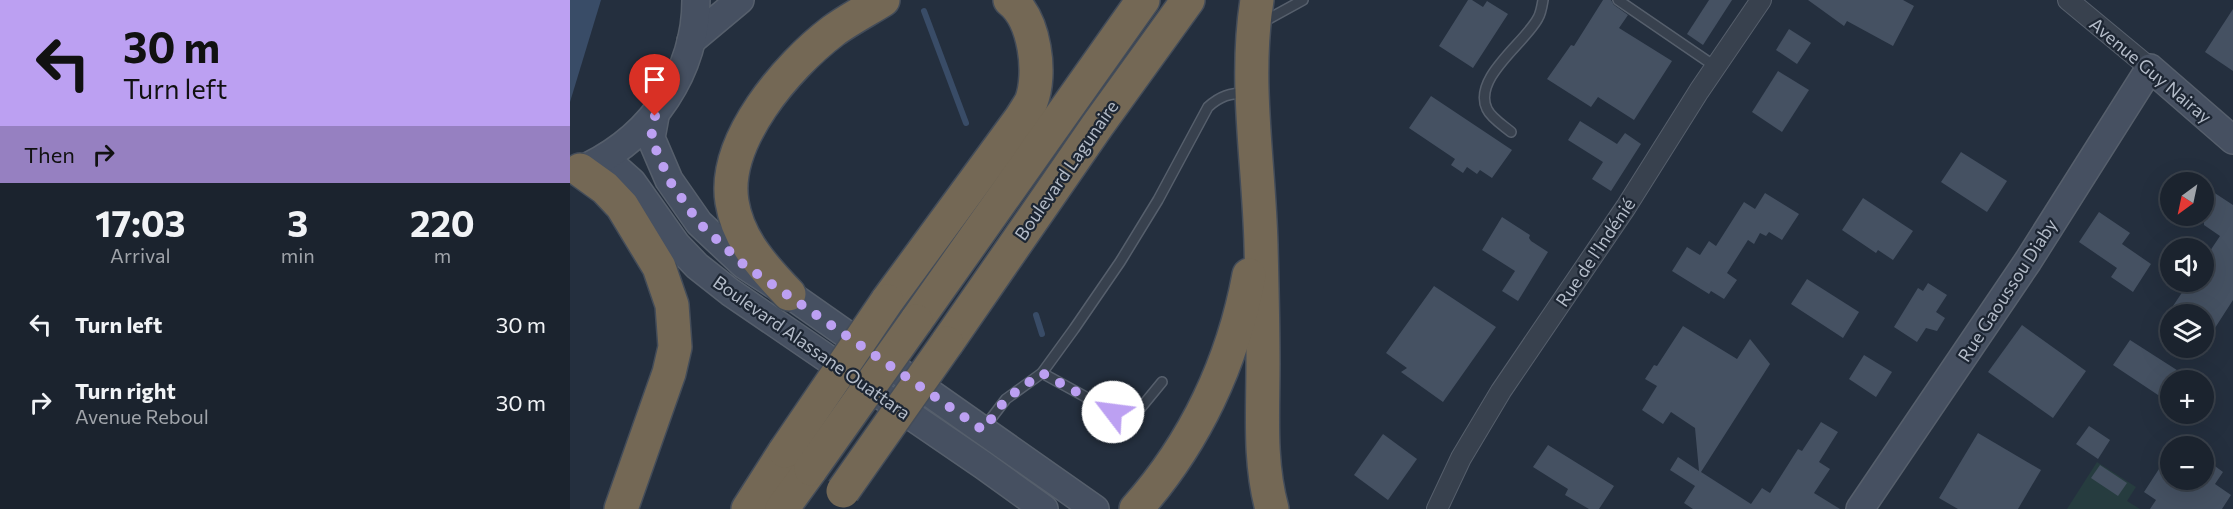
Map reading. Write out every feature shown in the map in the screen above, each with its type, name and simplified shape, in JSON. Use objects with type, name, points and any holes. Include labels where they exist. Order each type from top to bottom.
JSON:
[{"type":"highway","points":[[789,294],[754,255],[737,222],[730,187],[737,153],[777,86],[803,56],[834,31],[884,0]]},
{"type":"highway","points":[[748,509],[887,301],[1021,118],[1031,101],[1036,59],[1032,37],[1017,5],[1010,0]]},
{"type":"highway","name":"Boulevard Lagunaire","points":[[782,509],[1143,0]]},
{"type":"highway","name":"Boulevard Lagunaire","points":[[836,500],[1090,136],[1188,0]]},
{"type":"highway","points":[[1255,14],[1252,93],[1260,199],[1263,345],[1262,444],[1272,509]]},
{"type":"highway","points":[[585,167],[622,206],[659,267],[672,305],[675,347],[669,373],[621,509]]},
{"type":"highway","points":[[1136,509],[1172,465],[1204,412],[1224,364],[1242,312],[1260,199]]},
{"type":"main road","points":[[585,167],[634,137],[655,116],[670,94],[692,41],[696,0]]},
{"type":"main road","points":[[692,41],[740,0]]},
{"type":"main road","name":"Avenue Guy Nairay","points":[[2150,68],[2233,140]]},
{"type":"main road","name":"Rue Gaoussou Diaby","points":[[1860,509],[2028,261],[2150,68]]},
{"type":"main road","points":[[655,116],[651,138],[669,180],[699,223],[744,265],[789,294],[1095,509]]},
{"type":"main road","name":"Boulevard Alassane Ouattara","points":[[585,167],[632,182],[676,244],[721,286],[1044,509]]},
{"type":"street","name":"Rue de l'Indénié","points":[[1437,509],[1461,458],[1501,391],[1626,207],[1761,0]]},
{"type":"street","name":"Avenue Guy Nairay","points":[[2068,0],[2150,68]]},
{"type":"lane","points":[[1255,14],[1303,0]]},
{"type":"lane","points":[[1511,132],[1487,110],[1485,95],[1490,81],[1504,58],[1538,19],[1543,0]]},
{"type":"lane","points":[[1618,0],[1716,67]]},
{"type":"lane","points":[[983,430],[1006,399],[1042,373],[1119,262],[1158,200],[1208,107],[1218,98],[1231,93],[1252,93]]},
{"type":"lane","points":[[1042,373],[1113,412],[1139,410],[1162,382]]},
{"type":"green space","points":[[2097,462],[2136,487],[2127,501],[2140,509],[2067,509]]},
{"type":"water","points":[[570,0],[601,0],[570,102]]},
{"type":"building","points":[[1468,0],[1483,7],[1487,1],[1508,14],[1473,68],[1439,46]]},
{"type":"building","points":[[1603,0],[1611,0],[1628,15],[1619,28],[1672,61],[1634,120],[1598,97],[1591,107],[1547,79],[1571,45],[1574,46]]},
{"type":"building","points":[[1709,0],[1732,0],[1703,45],[1687,34]]},
{"type":"building","points":[[1808,0],[1903,0],[1914,6],[1893,46],[1847,21],[1844,26]]},
{"type":"building","points":[[2233,9],[2233,71],[2205,52]]},
{"type":"building","points":[[1789,29],[1811,43],[1797,64],[1776,50]]},
{"type":"building","points":[[1778,71],[1809,90],[1782,132],[1752,112]]},
{"type":"building","points":[[1431,96],[1512,150],[1492,178],[1480,170],[1477,174],[1467,167],[1463,173],[1451,165],[1455,159],[1409,128]]},
{"type":"building","points":[[1580,121],[1617,144],[1625,133],[1641,144],[1611,191],[1592,179],[1603,162],[1568,140]]},
{"type":"building","points":[[1961,152],[2007,181],[1987,212],[1941,182]]},
{"type":"building","points":[[1765,193],[1799,214],[1782,240],[1769,232],[1766,236],[1760,233],[1754,244],[1748,240],[1727,273],[1737,280],[1724,299],[1711,291],[1709,294],[1672,271],[1687,247],[1700,255],[1709,241],[1716,246],[1744,202],[1755,209]]},
{"type":"building","points":[[2214,193],[2233,205],[2233,300],[2214,329],[2214,304],[2174,304],[2182,292],[2214,292],[2214,245],[2220,236],[2205,226],[2214,226]]},
{"type":"building","points":[[1863,198],[1913,231],[1893,260],[1878,250],[1876,253],[1842,230]]},
{"type":"building","points":[[2099,212],[2130,233],[2122,244],[2151,264],[2133,292],[2111,277],[2117,268],[2079,242]]},
{"type":"building","points":[[1502,217],[1530,235],[1531,241],[1548,252],[1518,301],[1502,291],[1515,271],[1482,250]]},
{"type":"building","points":[[1807,279],[1859,312],[1843,338],[1791,304]]},
{"type":"building","points":[[1928,283],[1947,295],[1936,312],[1945,318],[1937,331],[1926,328],[1917,342],[1894,327],[1918,288],[1923,291]]},
{"type":"building","points":[[1434,286],[1496,327],[1443,402],[1401,372],[1407,368],[1386,353]]},
{"type":"building","points":[[2022,325],[2086,371],[2053,418],[1988,372]]},
{"type":"building","points":[[1683,326],[1737,359],[1750,339],[1770,364],[1701,472],[1751,504],[1762,488],[1770,493],[1798,449],[1802,451],[1821,422],[1838,432],[1819,462],[1830,469],[1814,493],[1840,509],[1693,509],[1684,503],[1695,486],[1670,470],[1678,457],[1699,471],[1695,428],[1671,412],[1663,424],[1642,410],[1657,386],[1645,379],[1654,365],[1657,366]]},
{"type":"building","points":[[2130,340],[2177,370],[2160,370],[2160,396],[2113,365]]},
{"type":"building","points":[[1864,355],[1892,372],[1876,397],[1849,379]]},
{"type":"building","points":[[2089,426],[2110,440],[2098,459],[2076,444]]},
{"type":"building","points":[[1978,433],[2041,470],[2018,509],[1958,509],[1939,498]]},
{"type":"building","points":[[1383,434],[1417,459],[1388,500],[1354,475]]},
{"type":"building","points":[[1548,445],[1614,486],[1599,509],[1589,509],[1565,495],[1568,489],[1533,467]]},
{"type":"building","points":[[2100,465],[2127,483],[2118,496],[2091,478]]},
{"type":"building","points":[[2214,465],[2223,472],[2215,484],[2231,495],[2222,509],[2150,509],[2156,500],[2144,492],[2160,467],[2160,490],[2214,490]]},
{"type":"waterway","points":[[924,11],[966,123]]},
{"type":"waterway","points":[[1036,315],[1042,334]]},
{"type":"route","points":[[655,116],[651,138],[669,180],[699,223],[744,265],[983,430],[1006,399],[1042,373],[1113,412]]}]
